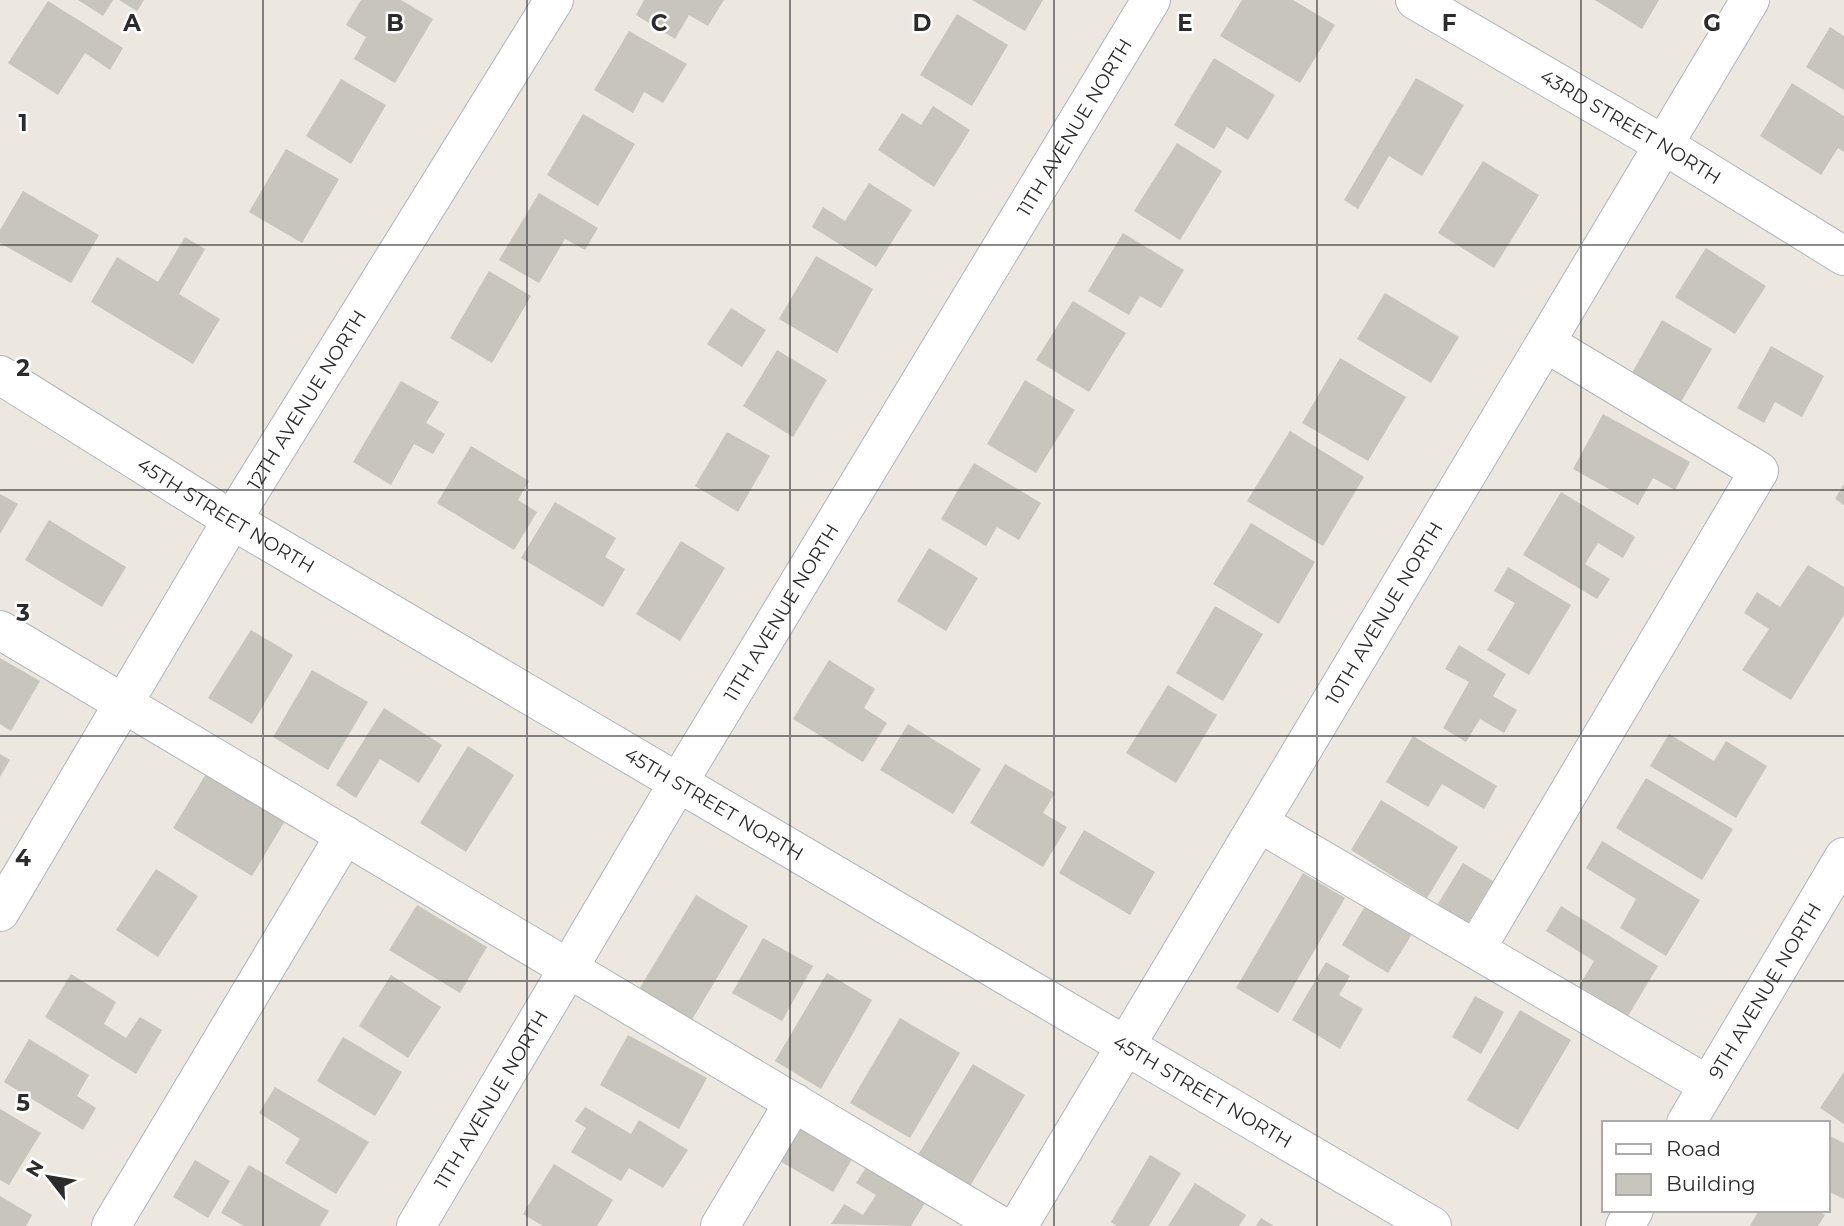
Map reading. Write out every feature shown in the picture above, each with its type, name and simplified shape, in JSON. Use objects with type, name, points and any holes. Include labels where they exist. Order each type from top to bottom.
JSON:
[{"type":"street","name":"12TH AVENUE NORTH","points":[[0,912],[232,520],[554,0]]},
{"type":"street","name":"11TH AVENUE NORTH","points":[[416,1226],[678,783],[1151,0]]},
{"type":"street","name":"10TH AVENUE NORTH","points":[[1018,1226],[1751,0]]},
{"type":"street","name":"43RD STREET NORTH","points":[[1432,4],[1844,256]]},
{"type":"street","points":[[1476,949],[1759,471],[1546,343]]},
{"type":"street","name":"45TH STREET NORTH","points":[[0,375],[232,520],[1432,1226]]},
{"type":"street","points":[[0,630],[1001,1226]]},
{"type":"street","points":[[1259,823],[1708,1085]]},
{"type":"street","points":[[111,1226],[345,835]]},
{"type":"street","name":"9TH AVENUE NORTH","points":[[1687,1121],[1844,857]]},
{"type":"street","points":[[720,1226],[794,1102]]},
{"type":"building","points":[[78,0],[113,0],[103,16]]},
{"type":"building","points":[[119,0],[144,0],[137,11]]},
{"type":"building","points":[[361,0],[401,0],[433,19],[395,83],[354,59],[366,37],[346,25]]},
{"type":"building","points":[[644,0],[724,0],[708,26],[689,15],[675,39],[636,15]]},
{"type":"building","points":[[972,0],[1043,0],[1025,31]]},
{"type":"building","points":[[1242,0],[1293,0],[1335,25],[1300,83],[1220,36]]},
{"type":"building","points":[[1595,0],[1659,0],[1642,29]]},
{"type":"building","points":[[48,1],[123,48],[110,70],[85,53],[58,95],[8,63]]},
{"type":"building","points":[[957,14],[1008,45],[972,106],[920,75]]},
{"type":"building","points":[[1830,27],[1844,36],[1844,90],[1806,67]]},
{"type":"building","points":[[629,31],[687,64],[663,103],[644,92],[633,113],[594,90]]},
{"type":"building","points":[[1214,58],[1275,95],[1248,140],[1227,127],[1214,149],[1174,125]]},
{"type":"building","points":[[1416,78],[1464,105],[1422,176],[1389,156],[1358,209],[1344,200]]},
{"type":"building","points":[[341,79],[386,105],[351,164],[306,136]]},
{"type":"building","points":[[1792,83],[1844,116],[1844,152],[1838,148],[1821,175],[1760,136]]},
{"type":"building","points":[[933,106],[970,130],[934,187],[878,150],[902,113],[921,125]]},
{"type":"building","points":[[583,114],[635,144],[598,206],[547,175]]},
{"type":"building","points":[[1177,143],[1222,171],[1180,240],[1134,211]]},
{"type":"building","points":[[286,149],[339,179],[302,243],[249,212]]},
{"type":"building","points":[[1483,161],[1539,195],[1494,268],[1438,233]]},
{"type":"building","points":[[869,183],[912,210],[876,267],[812,227],[823,207],[845,221]]},
{"type":"building","points":[[23,191],[99,235],[71,283],[0,243],[0,230]]},
{"type":"building","points":[[539,193],[598,228],[585,250],[565,239],[539,283],[499,260]]},
{"type":"building","points":[[1123,233],[1184,270],[1161,308],[1140,296],[1129,315],[1088,291]]},
{"type":"building","points":[[185,237],[205,249],[179,294],[220,319],[193,364],[91,302],[117,257],[158,282]]},
{"type":"building","points":[[1706,248],[1766,286],[1735,334],[1675,297]]},
{"type":"building","points":[[816,256],[873,289],[837,353],[779,319]]},
{"type":"building","points":[[489,271],[531,296],[492,363],[450,338]]},
{"type":"building","points":[[1385,293],[1459,337],[1431,383],[1357,339]]},
{"type":"building","points":[[1073,301],[1126,333],[1089,392],[1036,360]]},
{"type":"building","points":[[731,308],[766,330],[742,367],[707,344]]},
{"type":"building","points":[[1662,320],[1712,349],[1681,402],[1632,373]]},
{"type":"building","points":[[1771,346],[1824,376],[1802,417],[1775,402],[1764,423],[1737,408]]},
{"type":"building","points":[[777,350],[827,380],[793,437],[743,406]]},
{"type":"building","points":[[1340,358],[1406,397],[1368,461],[1302,423]]},
{"type":"building","points":[[1025,380],[1075,410],[1036,473],[987,444]]},
{"type":"building","points":[[401,381],[439,402],[426,423],[445,434],[433,454],[414,444],[391,485],[353,462]]},
{"type":"building","points":[[1603,414],[1690,462],[1675,490],[1653,478],[1638,505],[1573,469]]},
{"type":"building","points":[[1290,431],[1364,477],[1323,546],[1247,501]]},
{"type":"building","points":[[727,432],[770,456],[738,512],[695,486]]},
{"type":"building","points":[[471,446],[529,481],[518,500],[537,512],[514,550],[437,503]]},
{"type":"building","points":[[974,463],[1041,503],[1019,540],[997,527],[986,546],[941,519]]},
{"type":"building","points":[[1844,484],[1844,505],[1835,499]]},
{"type":"building","points":[[1561,492],[1635,537],[1623,558],[1598,543],[1585,564],[1610,579],[1597,599],[1523,555]]},
{"type":"building","points":[[0,494],[18,504],[0,534]]},
{"type":"building","points":[[555,502],[616,538],[605,557],[625,569],[603,607],[521,558]]},
{"type":"building","points":[[49,520],[126,567],[102,607],[25,560]]},
{"type":"building","points":[[1251,523],[1315,562],[1279,624],[1213,584]]},
{"type":"building","points":[[681,541],[725,568],[680,641],[636,614]]},
{"type":"building","points":[[929,548],[978,578],[946,631],[897,601]]},
{"type":"building","points":[[1808,565],[1844,587],[1844,615],[1791,700],[1742,670],[1769,629],[1744,613],[1757,592],[1780,607]]},
{"type":"building","points":[[1508,567],[1571,605],[1529,675],[1487,650],[1515,603],[1494,591]]},
{"type":"building","points":[[1215,606],[1263,634],[1223,701],[1176,673]]},
{"type":"building","points":[[251,630],[293,655],[252,724],[208,698]]},
{"type":"building","points":[[1459,645],[1506,674],[1493,696],[1517,710],[1504,733],[1480,719],[1466,742],[1443,728],[1469,682],[1445,669]]},
{"type":"building","points":[[0,658],[40,681],[11,731],[0,724]]},
{"type":"building","points":[[829,660],[875,689],[864,708],[887,723],[863,762],[793,719]]},
{"type":"building","points":[[312,670],[368,702],[328,770],[273,737]]},
{"type":"building","points":[[1168,685],[1217,715],[1176,783],[1126,753]]},
{"type":"building","points":[[384,708],[442,745],[419,783],[380,759],[356,798],[336,785]]},
{"type":"building","points":[[908,724],[981,769],[953,814],[880,770]]},
{"type":"building","points":[[1669,734],[1714,761],[1726,741],[1767,766],[1736,818],[1650,766]]},
{"type":"building","points":[[1413,736],[1497,786],[1484,809],[1442,784],[1428,807],[1386,782]]},
{"type":"building","points":[[468,746],[514,775],[466,852],[420,823]]},
{"type":"building","points":[[0,754],[10,760],[0,777]]},
{"type":"building","points":[[1005,764],[1055,793],[1043,813],[1067,827],[1043,867],[970,823]]},
{"type":"building","points":[[206,774],[285,821],[252,876],[173,828]]},
{"type":"building","points":[[1646,778],[1733,829],[1702,880],[1616,828]]},
{"type":"building","points":[[1381,800],[1458,847],[1427,898],[1351,850]]},
{"type":"building","points":[[1084,830],[1155,872],[1130,915],[1059,873]]},
{"type":"building","points":[[1602,841],[1700,900],[1666,956],[1620,928],[1636,899],[1586,868]]},
{"type":"building","points":[[1463,863],[1493,881],[1466,926],[1436,907]]},
{"type":"building","points":[[156,869],[198,896],[158,957],[116,930]]},
{"type":"building","points":[[1303,873],[1345,898],[1278,1013],[1236,988]]},
{"type":"building","points":[[696,895],[748,926],[690,1023],[638,991]]},
{"type":"building","points":[[417,905],[487,947],[460,993],[389,950]]},
{"type":"building","points":[[1365,906],[1412,934],[1388,973],[1342,945]]},
{"type":"building","points":[[1561,906],[1658,966],[1628,1016],[1579,986],[1594,961],[1546,931]]},
{"type":"building","points":[[763,938],[813,966],[782,1021],[732,993]]},
{"type":"building","points":[[1326,962],[1350,976],[1339,995],[1363,1009],[1340,1049],[1292,1020]]},
{"type":"building","points":[[827,973],[872,1000],[821,1089],[775,1061]]},
{"type":"building","points":[[71,974],[116,1002],[104,1024],[126,1038],[140,1017],[162,1030],[136,1074],[45,1017]]},
{"type":"building","points":[[391,975],[441,1007],[408,1058],[359,1026]]},
{"type":"building","points":[[1475,996],[1504,1012],[1481,1054],[1452,1037]]},
{"type":"building","points":[[1520,1010],[1571,1040],[1518,1130],[1467,1100]]},
{"type":"building","points":[[900,1018],[960,1053],[910,1138],[850,1103]]},
{"type":"building","points":[[628,1035],[707,1078],[679,1129],[600,1085]]},
{"type":"building","points":[[343,1037],[402,1072],[375,1116],[317,1081]]},
{"type":"building","points":[[29,1039],[89,1075],[77,1096],[96,1108],[83,1130],[4,1082]]},
{"type":"building","points":[[973,1064],[1025,1095],[967,1191],[915,1160]]},
{"type":"building","points":[[1844,1072],[1844,1124],[1820,1108]]},
{"type":"building","points":[[275,1087],[369,1142],[336,1194],[285,1163],[300,1139],[259,1113]]},
{"type":"building","points":[[585,1107],[631,1134],[639,1120],[688,1150],[663,1188],[629,1168],[621,1181],[571,1152],[586,1128],[575,1121]]},
{"type":"building","points":[[0,1109],[41,1133],[9,1185],[0,1180]]},
{"type":"building","points":[[799,1124],[854,1156],[833,1192],[778,1160]]},
{"type":"building","points":[[1830,1136],[1844,1143],[1844,1199],[1830,1192]]},
{"type":"building","points":[[1150,1155],[1181,1173],[1149,1226],[1117,1226],[1111,1222]]},
{"type":"building","points":[[195,1160],[230,1181],[208,1218],[173,1197]]},
{"type":"building","points":[[869,1163],[928,1198],[911,1226],[831,1224],[844,1204],[863,1215],[876,1195],[856,1183]]},
{"type":"building","points":[[554,1164],[613,1200],[597,1226],[543,1226],[523,1214]]},
{"type":"building","points":[[249,1165],[329,1211],[320,1226],[244,1226],[221,1213]]},
{"type":"building","points":[[1195,1183],[1246,1215],[1239,1226],[1168,1226]]},
{"type":"building","points":[[0,1196],[32,1215],[26,1226],[0,1226]]},
{"type":"building","points":[[1758,1212],[1820,1212],[1825,1215],[1818,1226],[1750,1226]]},
{"type":"building","points":[[1261,1218],[1274,1226],[1256,1226]]}]
